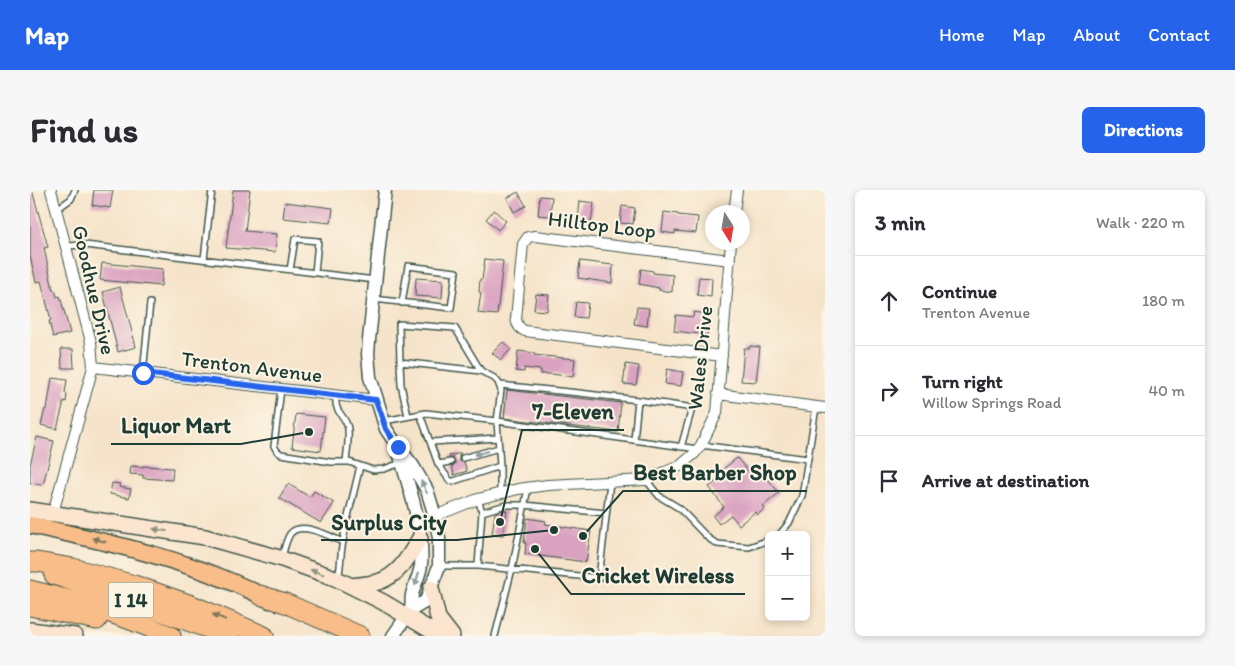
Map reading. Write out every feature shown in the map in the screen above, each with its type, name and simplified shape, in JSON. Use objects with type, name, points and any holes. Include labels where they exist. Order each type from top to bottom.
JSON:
[{"type":"highway","points":[[30,562],[73,568],[134,585],[194,606],[264,636]]},
{"type":"highway","name":"I 14","points":[[30,569],[130,600],[230,636]]},
{"type":"highway","name":"I 14","points":[[30,590],[46,593],[128,618],[171,636]]},
{"type":"highway","points":[[260,595],[285,603],[360,636]]},
{"type":"highway","points":[[30,606],[101,621],[146,636]]},
{"type":"main road","points":[[30,510],[204,537],[281,559],[344,583],[383,602],[403,623],[440,636]]},
{"type":"main road","points":[[30,525],[158,556],[214,574],[341,636]]},
{"type":"main road","points":[[344,583],[378,582],[394,574],[405,563],[420,538]]},
{"type":"main road","points":[[431,588],[438,618],[452,636]]},
{"type":"main road","points":[[30,630],[75,636]]},
{"type":"street","name":"Goodhue Drive","points":[[51,190],[91,342],[93,367],[53,513]]},
{"type":"street","points":[[385,190],[368,354],[370,377],[386,429],[413,466],[427,490],[436,516],[440,554],[439,566],[426,601],[403,623]]},
{"type":"street","points":[[735,205],[737,190]]},
{"type":"street","name":"Hilltop Loop","points":[[722,356],[525,331],[521,329],[516,320],[523,244],[528,237],[535,236],[730,260]]},
{"type":"street","name":"Wales Drive","points":[[418,521],[500,493],[548,485],[646,480],[680,466],[700,447],[717,413],[731,250]]},
{"type":"street","name":"Trenton Avenue","points":[[93,367],[376,400]]},
{"type":"street","points":[[718,394],[820,407]]},
{"type":"street","points":[[398,447],[418,521],[421,566],[403,623]]},
{"type":"lane","points":[[56,209],[70,199],[75,190]]},
{"type":"lane","points":[[204,259],[212,190]]},
{"type":"lane","points":[[290,270],[295,238],[318,241],[315,273]]},
{"type":"lane","points":[[66,246],[85,245],[376,280]]},
{"type":"lane","points":[[374,299],[402,303],[451,308],[456,272],[408,266],[402,303]]},
{"type":"lane","points":[[143,373],[150,303]]},
{"type":"lane","points":[[408,416],[401,385],[399,324],[455,328],[481,371]]},
{"type":"lane","points":[[400,362],[481,371],[494,378],[500,385],[497,422],[500,493]]},
{"type":"lane","points":[[500,385],[638,400],[690,408],[681,446]]},
{"type":"lane","points":[[282,389],[274,446],[281,454],[306,459],[353,463],[372,470],[379,470],[402,463]]},
{"type":"lane","points":[[336,395],[336,407],[348,428],[346,462]]},
{"type":"lane","points":[[634,440],[638,400]]},
{"type":"lane","points":[[782,531],[789,523],[802,496],[820,407]]},
{"type":"lane","points":[[384,421],[434,413],[681,446],[808,459]]},
{"type":"lane","points":[[420,414],[438,464],[450,481],[500,466]]},
{"type":"lane","points":[[431,442],[498,438]]},
{"type":"lane","points":[[463,458],[499,448]]},
{"type":"lane","points":[[438,464],[451,462]]},
{"type":"lane","points":[[344,583],[341,568],[343,542],[360,466]]},
{"type":"lane","points":[[646,480],[659,496],[679,508],[708,538],[718,544],[749,547],[765,541]]},
{"type":"lane","points":[[439,566],[478,566],[599,578],[610,482]]},
{"type":"lane","points":[[496,636],[528,488]]},
{"type":"lane","points":[[478,499],[482,512],[478,566]]},
{"type":"lane","points":[[482,512],[506,506],[524,506],[606,513]]},
{"type":"lane","points":[[281,559],[290,535],[295,529],[310,529],[343,542]]},
{"type":"building","points":[[32,190],[48,247],[44,248],[53,290],[55,290],[57,297],[60,296],[70,333],[53,337],[49,321],[51,320],[41,281],[36,282],[30,256],[30,191]]},
{"type":"building","points":[[94,190],[113,190],[110,208],[92,205]]},
{"type":"building","points":[[233,190],[250,190],[245,231],[277,234],[275,252],[226,248]]},
{"type":"building","points":[[518,192],[526,206],[514,212],[507,198]]},
{"type":"building","points":[[540,196],[552,197],[550,216],[538,215]]},
{"type":"building","points":[[580,201],[594,203],[591,222],[578,221]]},
{"type":"building","points":[[285,202],[333,208],[331,223],[283,218]]},
{"type":"building","points":[[622,206],[635,208],[633,224],[620,223]]},
{"type":"building","points":[[494,210],[506,221],[498,230],[486,219]]},
{"type":"building","points":[[664,212],[698,217],[696,233],[675,231],[675,234],[662,232]]},
{"type":"building","points":[[485,259],[503,261],[497,315],[478,313],[481,293],[479,292],[480,279],[482,280]]},
{"type":"building","points":[[580,261],[613,265],[612,283],[578,278]]},
{"type":"building","points":[[102,263],[163,269],[161,286],[100,280]]},
{"type":"building","points":[[641,269],[653,271],[653,273],[673,275],[672,292],[639,284]]},
{"type":"building","points":[[699,277],[712,278],[711,297],[697,295]]},
{"type":"building","points":[[416,278],[443,280],[442,298],[415,296]]},
{"type":"building","points":[[120,287],[136,347],[118,352],[103,292]]},
{"type":"building","points":[[536,294],[549,295],[547,311],[534,310]]},
{"type":"building","points":[[576,302],[588,303],[586,318],[574,317]]},
{"type":"building","points":[[637,307],[649,308],[647,326],[634,324]]},
{"type":"building","points":[[694,312],[707,314],[706,320],[709,321],[707,335],[674,331],[676,315],[693,317]]},
{"type":"building","points":[[503,342],[511,349],[501,360],[492,353]]},
{"type":"building","points":[[750,346],[760,347],[756,382],[741,381],[744,348],[750,348]]},
{"type":"building","points":[[61,349],[73,349],[74,368],[62,368]]},
{"type":"building","points":[[518,351],[534,353],[534,355],[575,359],[573,377],[541,374],[541,370],[524,368],[524,372],[516,371]]},
{"type":"building","points":[[626,364],[639,366],[636,385],[623,384]]},
{"type":"building","points":[[667,369],[683,372],[681,386],[665,384]]},
{"type":"building","points":[[52,378],[67,380],[66,402],[64,401],[57,429],[41,425],[45,409],[47,409]]},
{"type":"building","points":[[507,390],[621,403],[618,432],[504,418]]},
{"type":"building","points":[[296,414],[325,417],[321,451],[292,447]]},
{"type":"building","points":[[37,437],[54,441],[43,485],[30,483],[30,465]]},
{"type":"building","points":[[461,453],[459,460],[464,462],[467,471],[454,475],[452,466],[455,464],[455,461],[449,456]]},
{"type":"building","points":[[737,458],[758,479],[764,474],[779,493],[763,506],[765,509],[757,515],[755,512],[739,525],[731,515],[719,524],[713,516],[724,507],[709,487],[726,473],[723,469]]},
{"type":"building","points":[[131,466],[173,468],[172,480],[143,478],[143,475],[130,474]]},
{"type":"building","points":[[112,483],[120,484],[119,487],[131,489],[129,498],[110,494]]},
{"type":"building","points":[[288,484],[310,497],[314,491],[334,503],[321,523],[279,498]]},
{"type":"building","points":[[503,510],[507,511],[503,535],[492,534],[495,513]]},
{"type":"building","points":[[527,518],[546,521],[545,524],[591,531],[586,562],[525,554],[526,543],[524,543]]},
{"type":"place","name":"Liquor Mart","points":[[309,432]]},
{"type":"place","name":"7-Eleven","points":[[500,522]]},
{"type":"place","name":"Surplus City","points":[[554,530]]},
{"type":"place","name":"Best Barber Shop","points":[[583,536]]},
{"type":"place","name":"Cricket Wireless","points":[[535,549]]},
{"type":"route","points":[[143,373],[376,400],[386,429],[398,447]]}]
